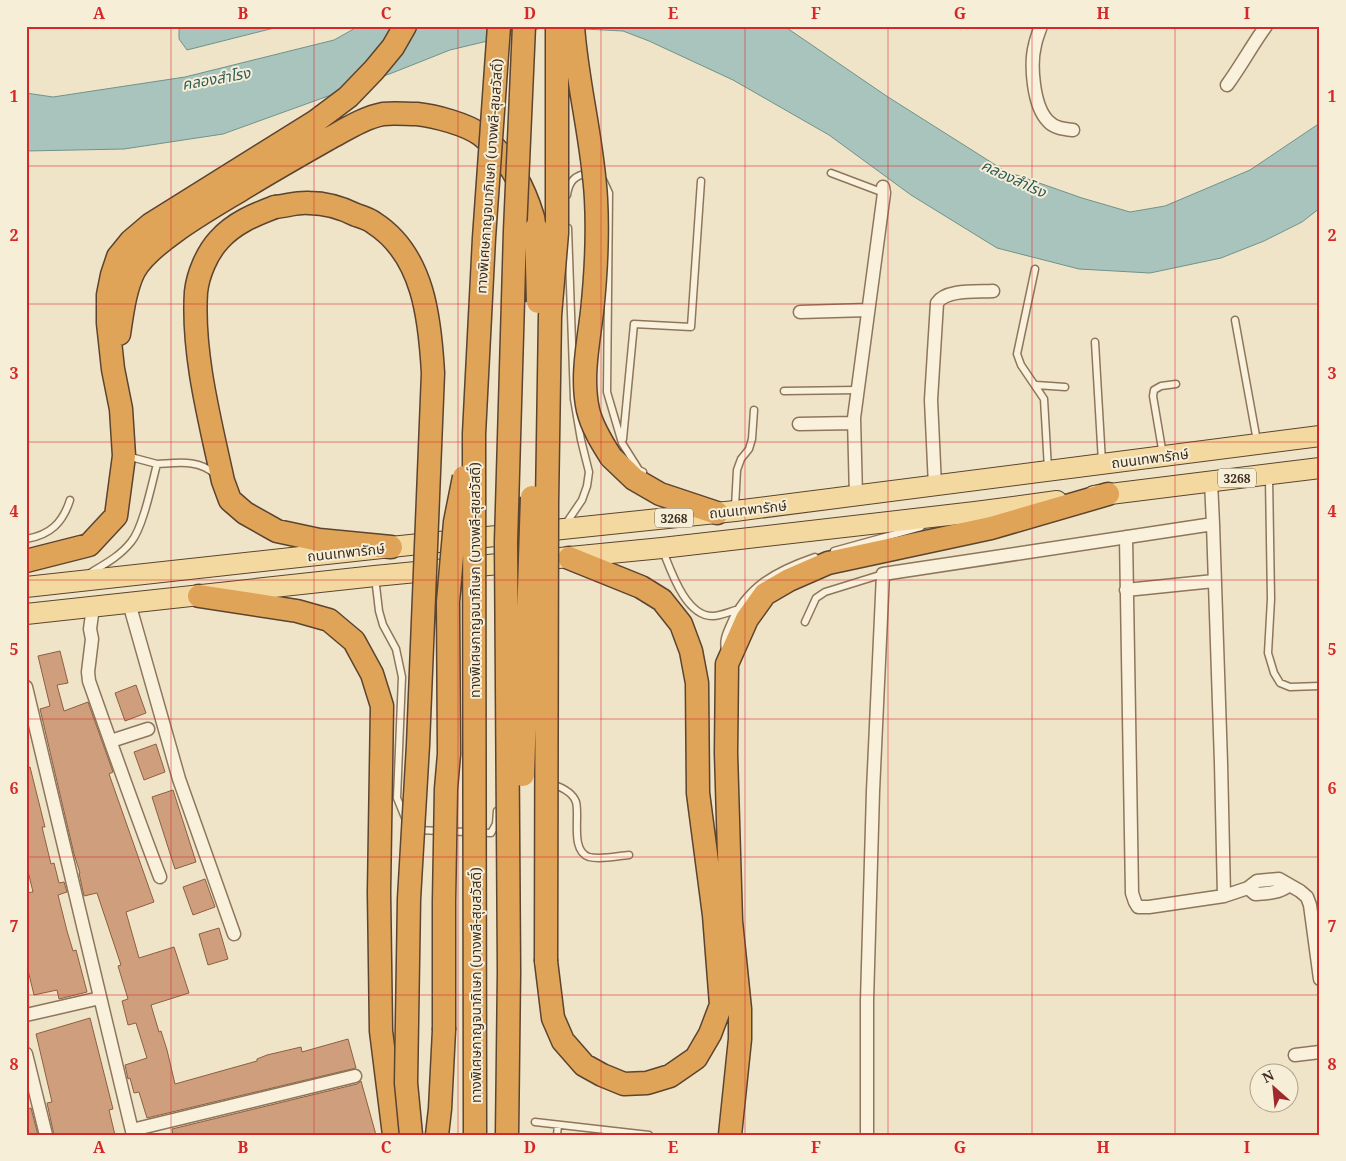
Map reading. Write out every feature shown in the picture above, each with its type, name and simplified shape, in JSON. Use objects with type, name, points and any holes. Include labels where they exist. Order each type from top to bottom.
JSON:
[{"type":"highway","points":[[26,561],[89,545],[116,516],[124,456],[121,409],[113,369],[108,323],[108,295],[118,257],[151,224],[278,146],[348,97],[386,54],[405,26]]},
{"type":"highway","name":"ทางพิเศษกาญจนาภิเษก (บางพลี-สุขสวัสดิ์)","points":[[475,1135],[474,434],[484,238],[499,26]]},
{"type":"highway","name":"ทางพิเศษกาญจนาภิเษก (บางพลี-สุขสวัสดิ์)","points":[[507,1135],[509,971],[506,542],[515,231],[524,26]]},
{"type":"highway","points":[[557,26],[557,233],[550,316],[547,503],[546,961],[552,1018],[563,1041],[584,1065],[602,1075],[624,1084],[647,1083],[670,1076],[696,1058],[710,1034],[721,1005],[714,915],[698,793],[697,683],[691,651],[681,624],[662,600],[641,587],[569,558]]},
{"type":"highway","points":[[573,26],[576,62],[596,196],[597,228],[585,392],[588,413],[598,438],[617,450],[634,479],[660,494],[726,512]]},
{"type":"highway","points":[[113,369],[123,306],[134,271],[146,256],[168,237],[204,212],[273,169],[355,124],[383,114],[433,116],[456,123],[480,134],[508,162],[530,206],[536,228],[538,288],[523,747],[522,840],[509,971]]},
{"type":"highway","points":[[390,547],[319,540],[277,531],[245,513],[230,500],[223,481],[199,357],[196,290],[204,263],[219,240],[244,220],[275,207],[309,202],[341,207],[374,223],[394,240],[415,270],[424,301],[431,338],[433,373],[418,745],[409,899],[406,1083],[411,1135]]},
{"type":"highway","points":[[437,1135],[444,1030],[446,789],[449,754],[448,602],[455,522],[474,434]]},
{"type":"highway","points":[[730,1135],[740,1040],[740,1016],[731,911],[726,753],[727,664],[747,619],[765,594],[789,580],[828,563],[992,528],[1108,494]]},
{"type":"highway","points":[[199,596],[297,611],[329,620],[354,641],[372,674],[382,706],[379,892],[381,1031],[394,1135]]},
{"type":"main road","name":"ถนนเทพารักษ์","points":[[26,587],[856,497],[1048,470],[1320,436]]},
{"type":"main road","name":"ถนนเทพารักษ์","points":[[26,614],[375,576],[662,548],[975,512],[1320,468]]},
{"type":"street","points":[[1041,26],[1034,46],[1032,63],[1035,93],[1048,121],[1060,128],[1073,130]]},
{"type":"street","points":[[1228,85],[1250,48],[1266,26]]},
{"type":"street","points":[[856,497],[854,423],[884,190]]},
{"type":"street","points":[[935,486],[931,400],[937,303],[940,298],[948,294],[992,291]]},
{"type":"street","points":[[800,312],[868,310]]},
{"type":"street","points":[[799,424],[854,423]]},
{"type":"street","points":[[1211,482],[1224,896]]},
{"type":"street","points":[[867,1135],[867,1001],[873,790],[883,574],[1213,524]]},
{"type":"street","points":[[1126,536],[1132,893],[1135,902],[1138,907],[1149,908],[1224,896],[1248,888],[1258,881],[1279,879],[1288,886],[1300,890],[1307,897],[1310,905],[1320,979]]},
{"type":"street","points":[[1126,590],[1214,581]]},
{"type":"street","points":[[129,603],[179,779],[234,934]]},
{"type":"street","points":[[93,607],[90,629],[92,639],[88,681],[160,878]]},
{"type":"street","points":[[26,687],[132,1132],[355,1076]]},
{"type":"street","points":[[111,741],[148,729]]},
{"type":"street","points":[[26,1015],[100,998]]},
{"type":"street","points":[[1296,1055],[1320,1052]]},
{"type":"street","points":[[26,1054],[46,1135]]},
{"type":"lane","points":[[831,172],[884,190]]},
{"type":"lane","points":[[567,203],[567,193],[572,179],[588,173],[600,176],[609,193],[607,392],[617,450],[639,470],[648,474]]},
{"type":"lane","points":[[617,450],[634,324],[691,327],[701,181]]},
{"type":"lane","points":[[562,530],[582,500],[589,472],[574,399],[568,223]]},
{"type":"lane","points":[[1035,269],[1017,354],[1044,399],[1048,470]]},
{"type":"lane","points":[[1236,320],[1258,444]]},
{"type":"lane","points":[[1095,342],[1102,464]]},
{"type":"lane","points":[[1163,456],[1153,396],[1154,390],[1160,386],[1176,384]]},
{"type":"lane","points":[[1036,385],[1065,387]]},
{"type":"lane","points":[[784,391],[858,390]]},
{"type":"lane","points":[[682,494],[726,512],[737,470],[741,459],[749,449],[752,439],[754,410]]},
{"type":"lane","points":[[124,456],[157,464],[182,462],[197,464],[210,470],[223,481]]},
{"type":"lane","points":[[76,582],[116,557],[132,541],[144,513],[157,464]]},
{"type":"lane","points":[[1269,474],[1271,599],[1268,653],[1274,673],[1280,683],[1290,687],[1320,686]]},
{"type":"lane","points":[[26,540],[43,535],[58,524],[65,515],[70,500]]},
{"type":"lane","points":[[727,664],[724,641],[736,610],[753,590],[778,572],[831,551],[975,512]]},
{"type":"lane","points":[[662,548],[678,588],[696,611],[712,617],[736,610]]},
{"type":"lane","points":[[805,622],[816,598],[825,592],[883,574]]},
{"type":"lane","points":[[375,576],[378,611],[396,649],[402,677],[397,798],[403,816],[410,826],[419,831],[491,833],[496,824],[498,807]]},
{"type":"lane","points":[[499,790],[508,784],[518,784]]},
{"type":"lane","points":[[536,784],[553,784],[567,791],[576,801],[577,842],[582,852],[587,856],[628,855]]},
{"type":"lane","points":[[535,1122],[606,1132],[649,1135]]},
{"type":"lane","points":[[556,1135],[558,1125]]},
{"type":"water","points":[[179,26],[282,26],[187,50],[179,39]]},
{"type":"water","name":"คลองสำโรง","points":[[359,26],[784,26],[888,97],[1005,171],[1082,198],[1130,212],[1165,206],[1250,170],[1320,123],[1320,208],[1302,222],[1264,241],[1221,258],[1150,273],[1079,269],[997,248],[911,195],[829,135],[733,80],[649,41],[623,31],[546,27],[450,50],[223,134],[124,149],[26,151],[26,93],[53,97],[185,77],[334,40]]},
{"type":"building","points":[[60,651],[68,683],[57,685],[64,711],[88,702],[113,772],[109,774],[154,902],[126,912],[139,958],[174,947],[189,993],[151,1005],[159,1032],[161,1031],[167,1050],[175,1084],[257,1061],[257,1059],[267,1055],[301,1047],[302,1052],[348,1039],[356,1068],[147,1118],[139,1092],[134,1093],[130,1078],[128,1079],[125,1065],[147,1058],[136,1023],[128,1025],[122,1001],[128,999],[118,966],[121,965],[97,893],[84,896],[40,709],[50,706],[38,656]]},
{"type":"building","points":[[136,685],[146,713],[125,721],[115,693]]},
{"type":"building","points":[[156,744],[165,772],[144,780],[134,752]]},
{"type":"building","points":[[30,767],[45,827],[42,827],[51,864],[54,863],[59,883],[64,882],[67,892],[58,895],[67,931],[73,951],[76,950],[87,992],[59,999],[57,990],[34,995],[26,962],[26,893],[33,892],[26,863],[26,768]]},
{"type":"building","points":[[173,790],[196,862],[175,869],[152,797]]},
{"type":"building","points":[[205,879],[215,907],[193,915],[183,887]]},
{"type":"building","points":[[219,928],[228,959],[208,965],[199,934]]},
{"type":"building","points":[[90,1018],[113,1109],[109,1110],[115,1135],[54,1135],[47,1103],[52,1102],[36,1034]]},
{"type":"building","points":[[361,1081],[376,1135],[173,1135],[172,1129],[357,1084]]},
{"type":"building","points":[[31,1108],[38,1135],[26,1135],[26,1109]]}]
